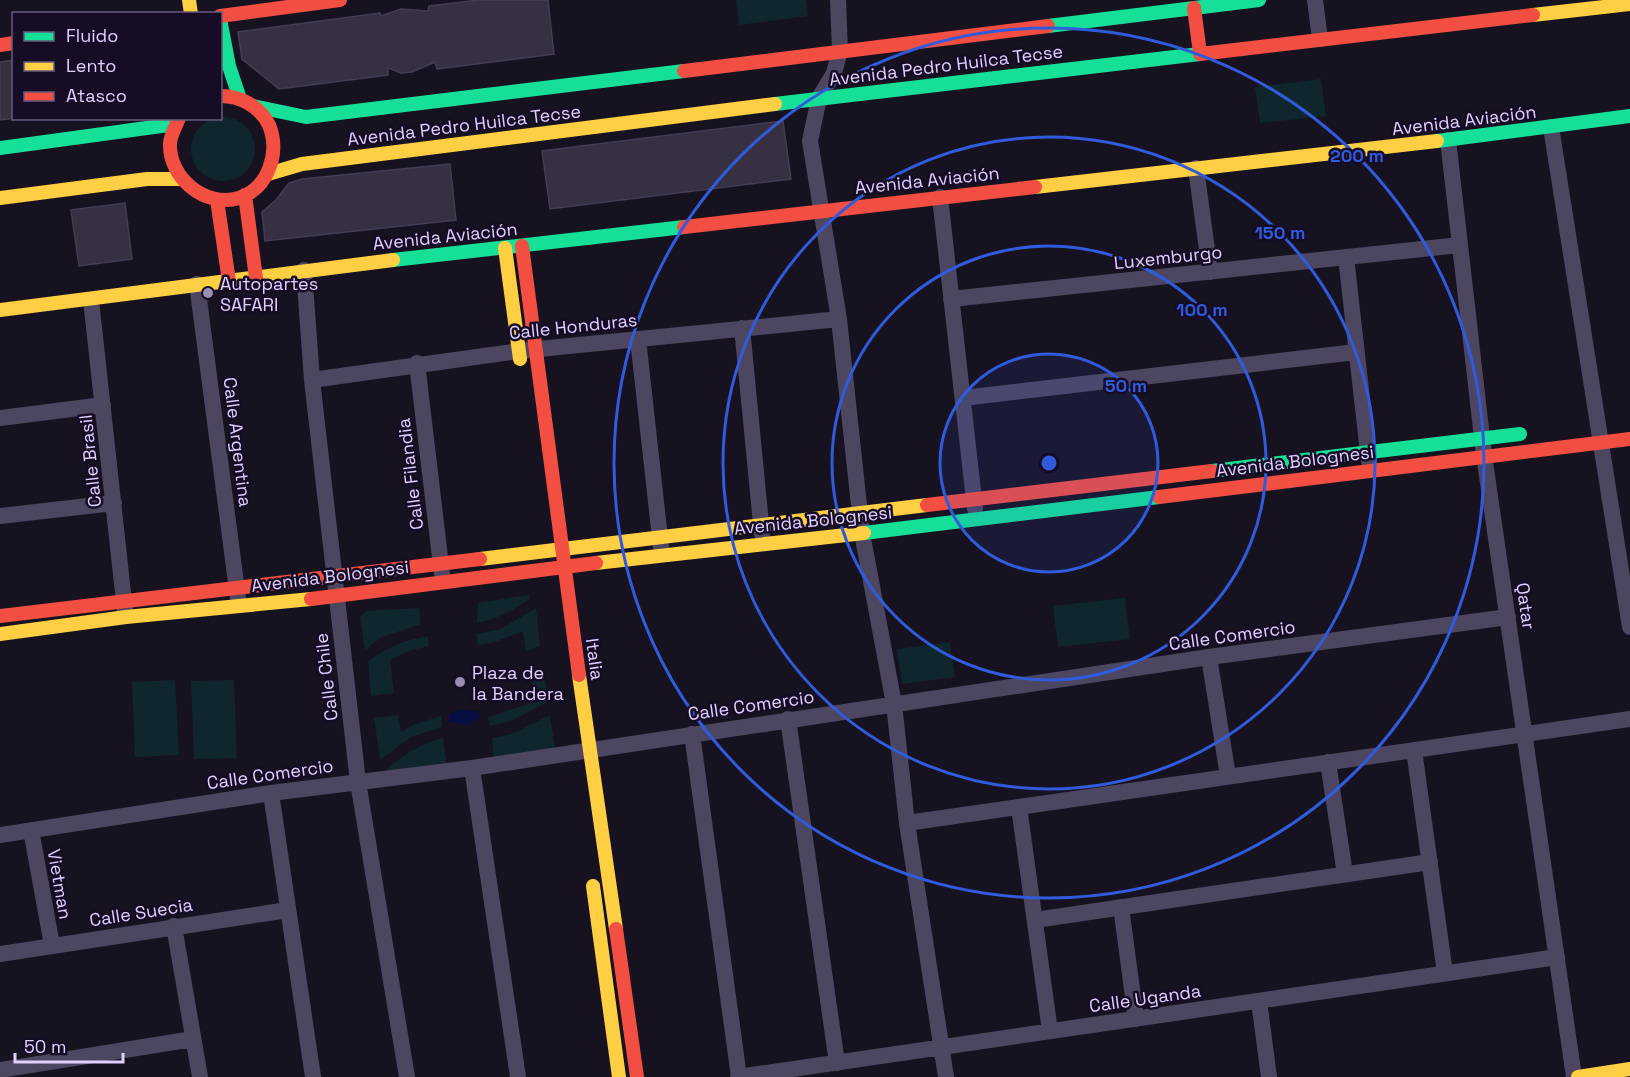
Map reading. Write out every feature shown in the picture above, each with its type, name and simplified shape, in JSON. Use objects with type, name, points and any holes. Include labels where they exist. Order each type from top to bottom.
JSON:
[{"type":"street","points":[[222,16],[340,0]]},
{"type":"street","points":[[838,0],[840,51],[834,73],[819,98],[810,141],[839,319],[862,533],[894,704],[907,823],[946,1077]]},
{"type":"street","name":"Avenida Pedro Huilca Tecse","points":[[253,106],[306,117],[840,51],[1193,4],[1259,0]]},
{"type":"street","points":[[1315,0],[1320,39]]},
{"type":"street","points":[[1193,4],[1200,53]]},
{"type":"street","name":"Avenida Pedro Huilca Tecse","points":[[268,174],[302,164],[819,98],[1630,4]]},
{"type":"street","points":[[222,27],[229,66],[240,99]]},
{"type":"street","points":[[0,148],[178,121],[170,152],[180,179],[197,193],[217,200],[245,195],[268,174],[273,159],[274,144],[271,129],[253,106],[240,99],[222,96]]},
{"type":"street","name":"Avenida Aviación","points":[[0,310],[91,300],[304,270],[1448,140],[1630,116]]},
{"type":"street","points":[[1551,127],[1630,627]]},
{"type":"street","name":"Qatar","points":[[1448,140],[1483,447],[1576,1077]]},
{"type":"street","points":[[1196,168],[1210,272]]},
{"type":"street","points":[[0,198],[147,179],[180,179]]},
{"type":"street","points":[[245,195],[256,278]]},
{"type":"street","points":[[940,197],[976,519]]},
{"type":"street","points":[[217,200],[229,281]]},
{"type":"street","name":"Luxemburgo","points":[[951,300],[1460,245]]},
{"type":"street","name":"Italia","points":[[522,246],[528,350],[578,751],[637,1077]]},
{"type":"street","points":[[505,248],[528,350],[522,374]]},
{"type":"street","points":[[1346,257],[1370,470]]},
{"type":"street","name":"Calle Chile","points":[[304,270],[312,380],[358,782],[406,1077]]},
{"type":"street","name":"Calle Argentina","points":[[197,284],[239,605]]},
{"type":"street","name":"Calle Brasil","points":[[91,300],[125,609]]},
{"type":"street","name":"Calle Honduras","points":[[312,380],[417,363],[528,350],[839,319]]},
{"type":"street","points":[[742,328],[763,544]]},
{"type":"street","points":[[638,339],[662,555]]},
{"type":"street","points":[[963,398],[1356,352]]},
{"type":"street","name":"Calle Filandia","points":[[417,363],[443,580]]},
{"type":"street","points":[[0,418],[103,405]]},
{"type":"street","name":"Avenida Bolognesi","points":[[0,616],[239,605],[337,596],[443,580],[554,571],[662,555],[862,533],[1370,470],[1483,447],[1600,429],[1630,439]]},
{"type":"street","name":"Avenida Bolognesi","points":[[0,634],[237,587],[441,562],[551,545],[660,536],[1368,451],[1483,447],[1529,433]]},
{"type":"street","points":[[0,516],[114,503]]},
{"type":"street","name":"Calle Comercio","points":[[0,835],[270,793],[472,768],[1209,657],[1508,617]]},
{"type":"street","points":[[1209,657],[1228,777]]},
{"type":"street","points":[[907,823],[1630,718]]},
{"type":"street","points":[[788,719],[837,1063]]},
{"type":"street","points":[[692,734],[739,1077]]},
{"type":"street","points":[[1414,750],[1445,973]]},
{"type":"street","points":[[1328,762],[1345,874]]},
{"type":"street","points":[[472,768],[518,1077]]},
{"type":"street","points":[[270,793],[313,1077]]},
{"type":"street","points":[[1019,807],[1050,1031]]},
{"type":"street","name":"Vietman","points":[[31,830],[52,945]]},
{"type":"street","points":[[1035,920],[1430,862]]},
{"type":"street","points":[[590,868],[619,1077]]},
{"type":"street","points":[[1121,907],[1136,1019]]},
{"type":"street","name":"Calle Suecia","points":[[0,954],[288,910]]},
{"type":"street","points":[[174,926],[200,1077]]},
{"type":"street","name":"Calle Uganda","points":[[739,1077],[1557,957]]},
{"type":"street","points":[[1259,1000],[1269,1077]]},
{"type":"street","points":[[0,1070],[193,1039]]},
{"type":"street","points":[[1576,1077],[1630,1069]]},
{"type":"shaded area","points":[[736,0],[806,0],[808,16],[739,25]]},
{"type":"shaded area","points":[[1321,79],[1326,116],[1260,123],[1255,87]]},
{"type":"shaded area","points":[[223,117],[241,123],[249,131],[254,143],[254,155],[249,167],[241,175],[223,181],[205,175],[197,167],[191,149],[197,131],[205,123],[211,120],[222,120]]},
{"type":"shaded area","points":[[529,595],[529,599],[510,611],[477,623],[478,603]]},
{"type":"shaded area","points":[[1125,598],[1130,639],[1058,647],[1053,606]]},
{"type":"shaded area","points":[[419,608],[421,624],[382,637],[365,650],[360,617],[366,611]]},
{"type":"shaded area","points":[[536,608],[540,646],[526,651],[523,631],[495,642],[478,645],[477,634],[501,629]]},
{"type":"shaded area","points":[[428,636],[429,646],[409,651],[390,660],[394,693],[371,696],[368,661],[397,645]]},
{"type":"shaded area","points":[[950,642],[955,677],[902,684],[897,649]]},
{"type":"shaded area","points":[[543,670],[549,701],[511,721],[490,726],[488,717],[535,702],[530,673]]},
{"type":"shaded area","points":[[175,680],[179,755],[135,757],[132,682]]},
{"type":"shaded area","points":[[234,680],[237,758],[194,759],[191,681]]},
{"type":"shaded area","points":[[461,710],[478,711],[480,718],[467,725],[449,722],[449,714]]},
{"type":"shaded area","points":[[398,715],[401,732],[415,724],[441,716],[442,727],[411,737],[380,760],[374,718]]},
{"type":"shaded area","points":[[550,715],[555,748],[494,758],[492,738],[512,734]]},
{"type":"shaded area","points":[[443,738],[447,767],[387,775],[386,770],[406,754]]},
{"type":"building","points":[[479,0],[548,0],[554,54],[437,69],[435,62],[412,72],[401,73],[388,68],[388,75],[279,89],[242,59],[238,32],[380,13],[381,16],[401,9],[428,11],[429,6]]},
{"type":"building","points":[[12,60],[12,118],[0,120],[0,62]]},
{"type":"building","points":[[783,121],[791,179],[550,209],[542,151]]},
{"type":"building","points":[[450,164],[456,220],[265,241],[262,212],[276,200],[289,183],[302,179]]},
{"type":"building","points":[[125,203],[132,259],[79,266],[71,210]]},
{"type":"traffic: fast","points":[[1048,26],[1259,0]]},
{"type":"traffic: fast","points":[[222,29],[229,66],[240,99]]},
{"type":"traffic: fast","points":[[775,104],[1200,54]]},
{"type":"traffic: fast","points":[[253,106],[306,117],[684,71]]},
{"type":"traffic: fast","points":[[1437,141],[1630,116]]},
{"type":"traffic: fast","points":[[0,148],[176,124]]},
{"type":"traffic: fast","points":[[393,260],[684,227]]},
{"type":"traffic: fast","points":[[1212,471],[1520,434]]},
{"type":"traffic: fast","points":[[864,533],[1159,497]]},
{"type":"traffic: slow","points":[[189,0],[191,12]]},
{"type":"traffic: slow","points":[[1533,15],[1630,4]]},
{"type":"traffic: slow","points":[[268,174],[302,164],[775,104]]},
{"type":"traffic: slow","points":[[1035,187],[1437,141]]},
{"type":"traffic: slow","points":[[0,198],[147,179],[180,179]]},
{"type":"traffic: slow","points":[[505,248],[520,359]]},
{"type":"traffic: slow","points":[[0,310],[393,260]]},
{"type":"traffic: slow","points":[[480,559],[927,505]]},
{"type":"traffic: slow","points":[[596,563],[864,533]]},
{"type":"traffic: slow","points":[[0,634],[126,617],[311,599]]},
{"type":"traffic: slow","points":[[579,675],[616,929]]},
{"type":"traffic: slow","points":[[593,886],[619,1077]]},
{"type":"traffic: slow","points":[[1578,1077],[1630,1069]]},
{"type":"traffic: jam","points":[[222,16],[340,0]]},
{"type":"traffic: jam","points":[[1194,8],[1200,53]]},
{"type":"traffic: jam","points":[[1200,54],[1533,15]]},
{"type":"traffic: jam","points":[[684,71],[1048,26]]},
{"type":"traffic: jam","points":[[0,45],[12,43]]},
{"type":"traffic: jam","points":[[178,120],[170,144],[171,156],[182,179],[191,188],[214,199],[239,198],[249,193],[265,178],[269,168],[272,157],[272,135],[265,118],[255,107],[242,100],[222,96]]},
{"type":"traffic: jam","points":[[684,227],[1035,187]]},
{"type":"traffic: jam","points":[[245,195],[256,278]]},
{"type":"traffic: jam","points":[[217,200],[229,281]]},
{"type":"traffic: jam","points":[[522,246],[579,675]]},
{"type":"traffic: jam","points":[[1159,497],[1630,439]]},
{"type":"traffic: jam","points":[[927,505],[1212,471]]},
{"type":"traffic: jam","points":[[0,616],[480,559]]},
{"type":"traffic: jam","points":[[311,599],[596,563]]},
{"type":"traffic: jam","points":[[616,929],[637,1077]]},
{"type":"place","name":"Autopartes SAFARI","points":[[208,293]]},
{"type":"place","name":"Plaza de la Bandera","points":[[460,682]]}]
